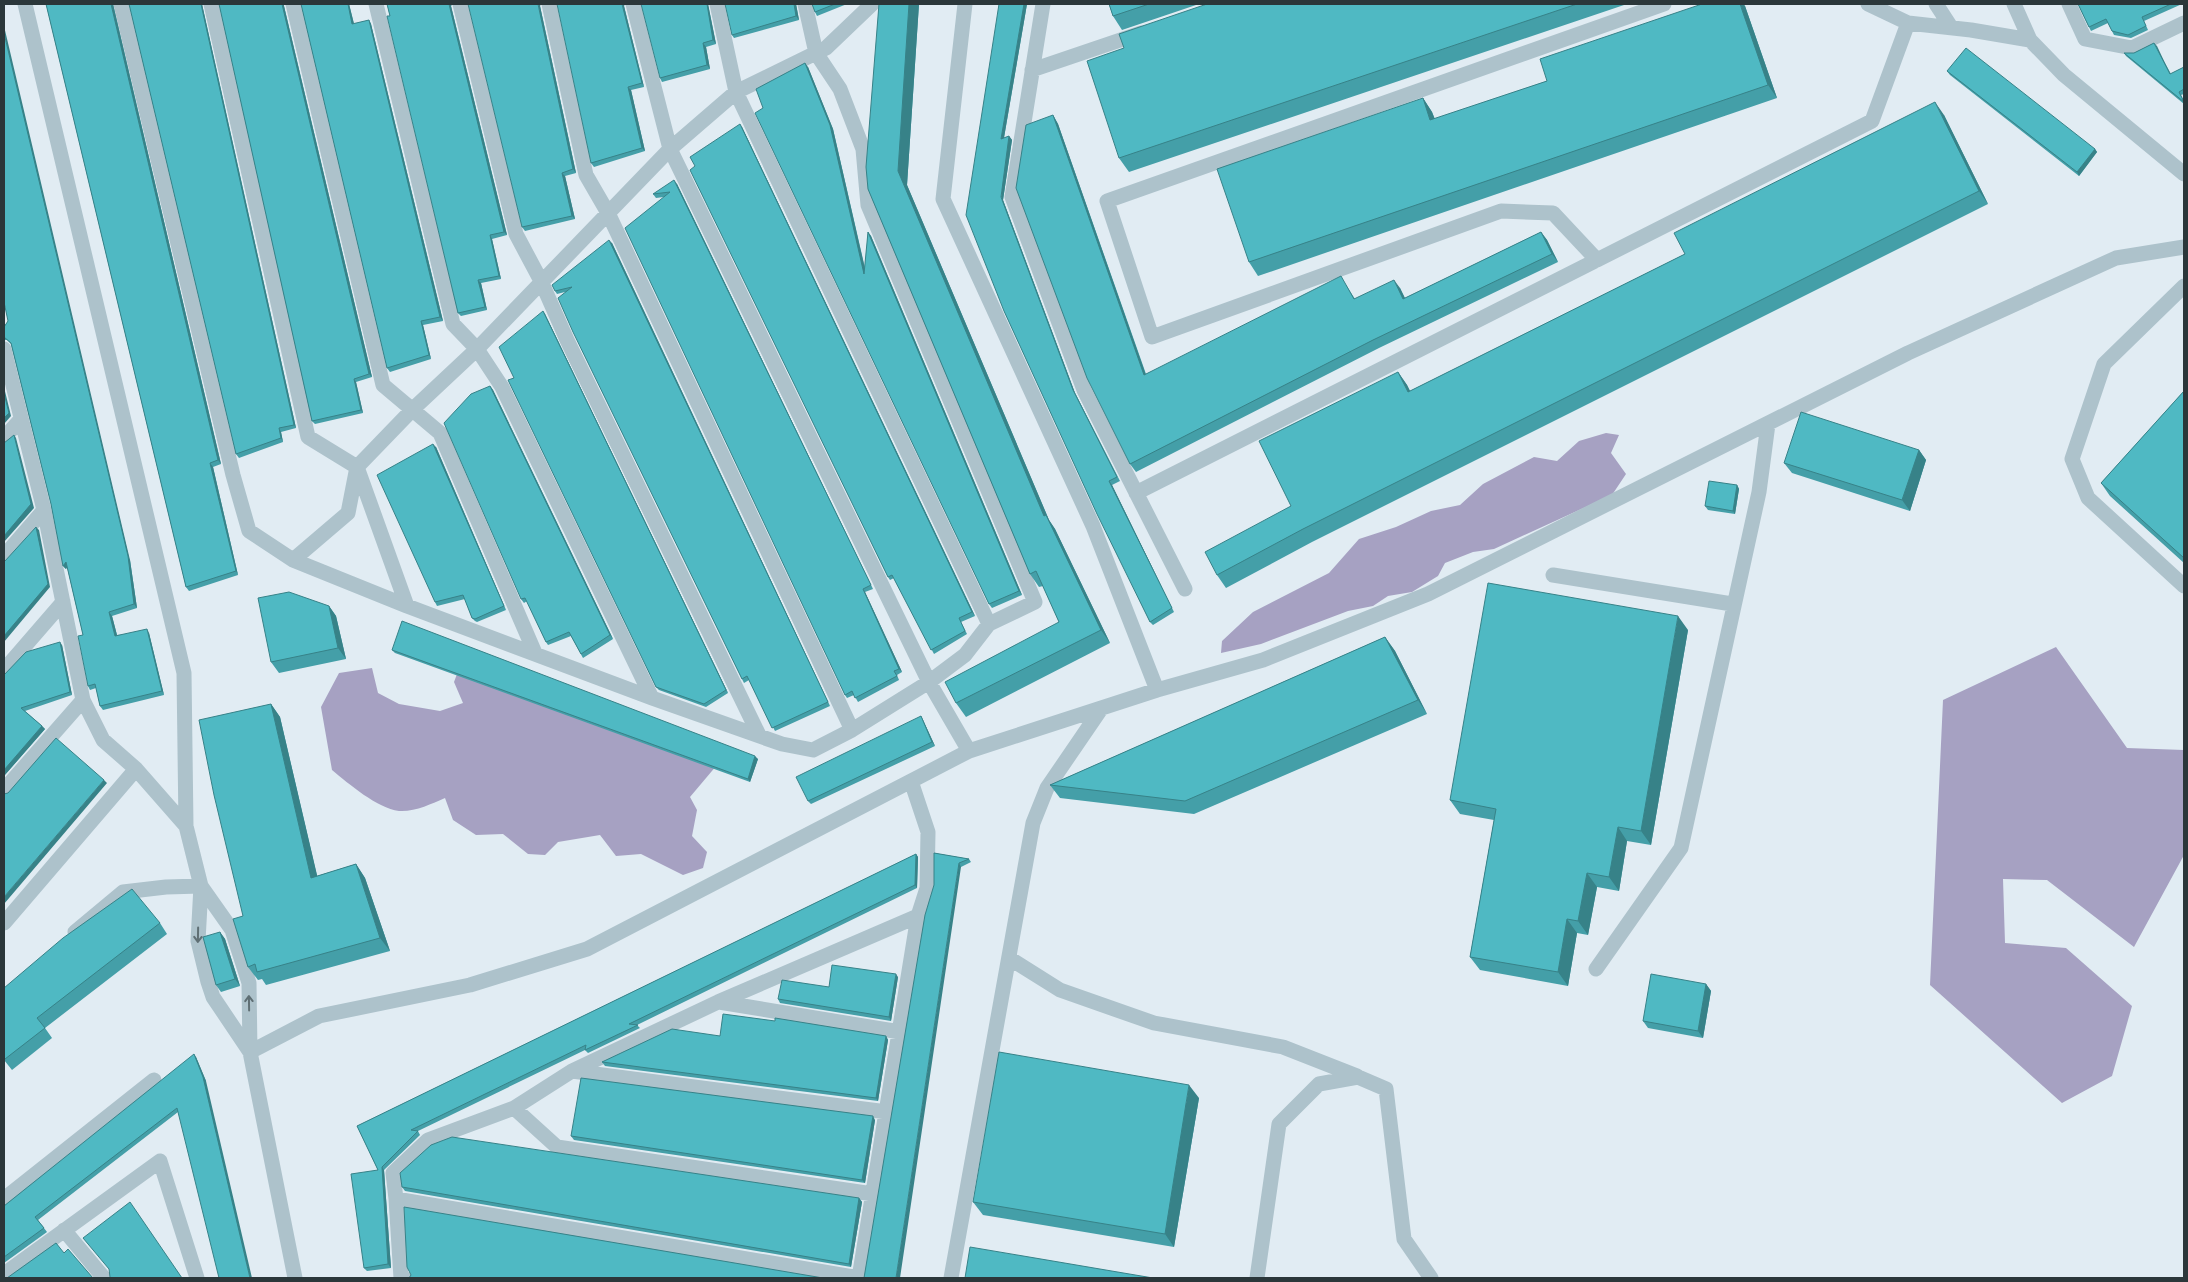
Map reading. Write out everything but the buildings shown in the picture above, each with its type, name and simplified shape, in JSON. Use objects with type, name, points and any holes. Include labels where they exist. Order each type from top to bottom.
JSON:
[{"type":"lane","points":[[24,4],[184,673],[186,826],[201,886],[198,941],[213,997],[250,1052]]},
{"type":"lane","points":[[121,4],[231,465],[249,531],[293,560],[407,606],[652,698],[782,744],[812,750],[852,730],[929,682],[965,655],[989,624],[1036,602],[868,205],[863,149],[840,89],[816,53],[805,4]]},
{"type":"lane","points":[[211,4],[308,437],[357,467],[407,606]]},
{"type":"lane","points":[[293,4],[383,386],[440,433],[535,653]]},
{"type":"lane","points":[[376,4],[453,324],[478,349],[502,387],[652,698]]},
{"type":"lane","points":[[460,4],[516,234],[542,281],[568,340],[759,735]]},
{"type":"lane","points":[[549,4],[586,175],[608,213],[852,730]]},
{"type":"lane","points":[[633,4],[670,149],[929,682],[969,751]]},
{"type":"lane","points":[[717,4],[736,92],[989,624]]},
{"type":"lane","points":[[293,560],[348,513],[357,467],[413,409],[478,349],[670,149],[736,92],[826,48],[872,4]]},
{"type":"lane","points":[[965,4],[943,199],[1092,526],[1156,690]]},
{"type":"lane","points":[[1043,4],[1012,197],[1084,390],[1185,589]]},
{"type":"lane","points":[[1597,260],[1553,213],[1501,210],[1152,337],[1107,201],[1664,4]]},
{"type":"lane","points":[[1868,4],[1908,23],[2030,40]]},
{"type":"lane","points":[[1936,4],[1951,28]]},
{"type":"lane","points":[[2014,4],[2030,40],[2064,75],[2184,174]]},
{"type":"lane","points":[[2069,4],[2085,39],[2132,48],[2184,23]]},
{"type":"lane","points":[[1136,493],[1872,121],[1908,23]]},
{"type":"lane","points":[[1032,70],[1153,29]]},
{"type":"lane","points":[[250,1052],[319,1016],[470,985],[587,949],[969,751],[1156,690],[1263,660],[1428,594],[1908,353],[2116,258],[2184,247]]},
{"type":"lane","points":[[2184,286],[2104,364],[2072,459],[2088,498],[2184,586]]},
{"type":"lane","points":[[4,349],[44,510],[83,700],[103,740],[136,769],[186,826]]},
{"type":"lane","points":[[4,438],[21,419]]},
{"type":"lane","points":[[1596,969],[1681,848],[1732,604],[1759,492],[1768,424]]},
{"type":"lane","points":[[4,556],[44,510]]},
{"type":"lane","points":[[1553,575],[1732,604]]},
{"type":"lane","points":[[4,670],[63,602]]},
{"type":"lane","points":[[4,790],[83,700]]},
{"type":"lane","points":[[951,1278],[1034,823],[1048,788],[1101,709]]},
{"type":"lane","points":[[4,923],[136,769]]},
{"type":"lane","points":[[396,1199],[859,1278],[918,916],[927,888],[928,832],[911,781]]},
{"type":"lane","points":[[201,886],[232,930],[249,983],[250,1052],[296,1278]]},
{"type":"lane","points":[[62,942],[122,892],[166,887],[201,886]]},
{"type":"lane","points":[[404,1278],[401,1278],[396,1199],[392,1173],[428,1140],[514,1108],[572,1071],[718,1002],[918,916]]},
{"type":"lane","points":[[1009,958],[1060,990],[1154,1023],[1283,1048],[1386,1089],[1404,1239],[1431,1278]]},
{"type":"lane","points":[[718,1002],[900,1032]]},
{"type":"lane","points":[[572,1071],[887,1112]]},
{"type":"lane","points":[[1257,1278],[1279,1124],[1319,1084],[1358,1077]]},
{"type":"lane","points":[[4,1199],[154,1080]]},
{"type":"lane","points":[[514,1108],[556,1146],[873,1194]]},
{"type":"lane","points":[[4,1274],[160,1161],[197,1278]]},
{"type":"lane","points":[[64,1230],[104,1278]]},
{"type":"shaded area","points":[[1606,433],[1619,435],[1611,453],[1626,474],[1612,495],[1494,549],[1473,552],[1445,563],[1438,576],[1412,592],[1388,596],[1373,606],[1348,611],[1261,644],[1221,653],[1222,641],[1253,612],[1329,573],[1359,539],[1396,527],[1431,511],[1460,505],[1483,484],[1534,457],[1557,461],[1579,441]]},
{"type":"shaded area","points":[[2056,647],[2127,748],[2184,750],[2184,855],[2134,947],[2047,880],[2003,879],[2005,943],[2066,948],[2132,1006],[2112,1076],[2062,1103],[1930,985],[1943,700]]},
{"type":"shaded area","points":[[462,661],[717,765],[690,797],[697,810],[692,836],[707,852],[703,868],[683,875],[641,854],[616,856],[600,835],[558,842],[545,855],[528,854],[503,834],[476,835],[453,820],[445,798],[423,807],[399,811],[382,805],[364,795],[332,770],[321,707],[339,673],[372,668],[378,693],[399,704],[440,711],[463,703],[454,682]]}]
